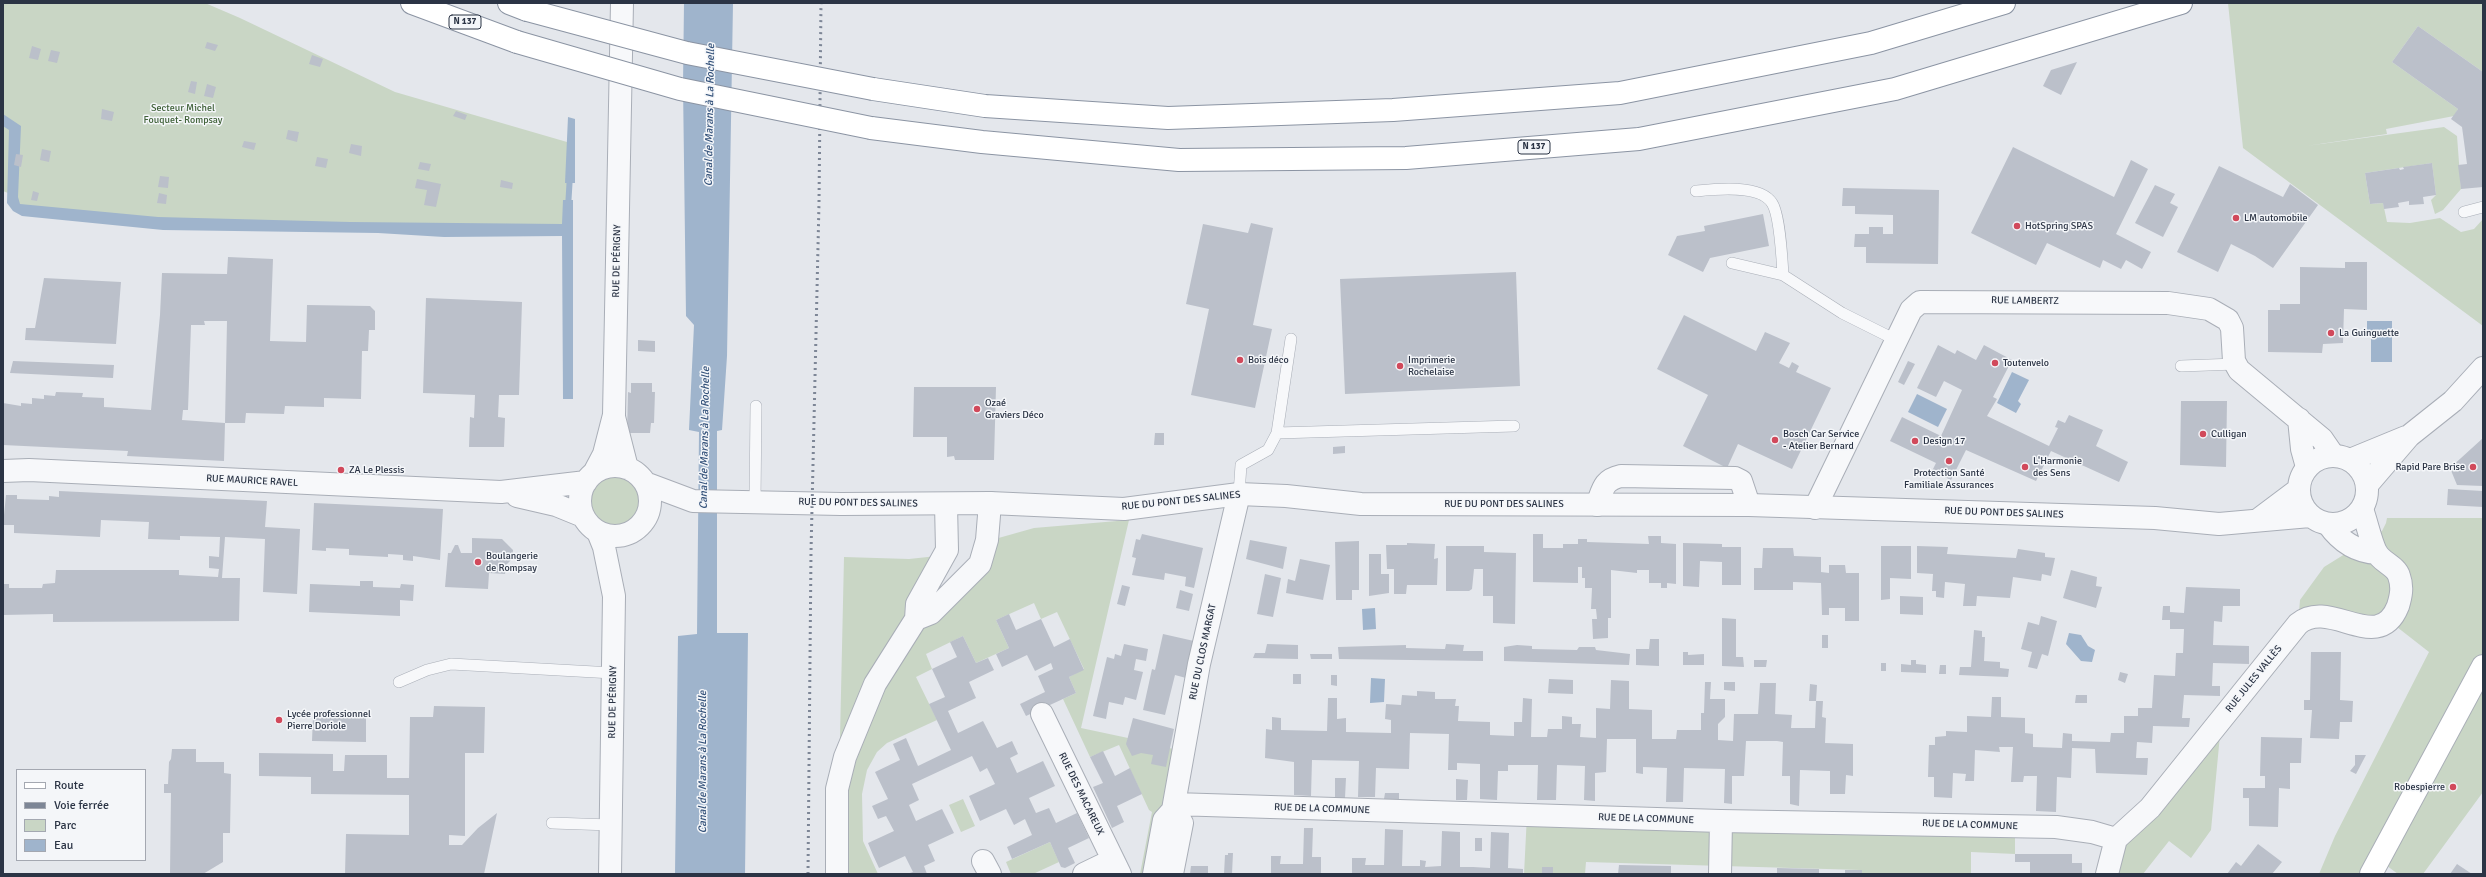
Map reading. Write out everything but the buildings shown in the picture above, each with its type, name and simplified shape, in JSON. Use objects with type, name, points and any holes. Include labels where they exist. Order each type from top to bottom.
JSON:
[{"type":"main road","name":"N 137","points":[[412,3],[517,42],[680,89],[871,128],[982,142],[1179,160],[1406,158],[1639,139],[1895,89],[2181,3]]},
{"type":"main road","points":[[518,6],[687,52],[873,89],[985,106],[1168,118],[1393,110],[1620,92],[1871,42],[2004,3]]},
{"type":"main road","points":[[2371,874],[2483,666]]},
{"type":"street","name":"RUE DE PÉRIGNY","points":[[590,477],[604,454],[614,415],[622,4]]},
{"type":"street","name":"RUE LAMBERTZ","points":[[1814,508],[1911,310],[1920,302],[2168,303],[2209,309],[2228,320],[2232,328],[2236,364]]},
{"type":"street","points":[[2236,364],[2239,370],[2299,419],[2342,457],[2359,466],[2367,485],[2368,493],[2362,509]]},
{"type":"street","points":[[2367,485],[2409,436],[2453,401],[2483,368]]},
{"type":"street","name":"RUE DE PÉRIGNY","points":[[614,415],[627,468]]},
{"type":"street","points":[[2299,419],[2302,449],[2307,467]]},
{"type":"street","points":[[2319,520],[2300,499],[2299,489],[2303,474],[2307,467],[2315,461],[2342,457],[2409,436]]},
{"type":"street","points":[[616,466],[627,468],[637,474],[645,483],[649,494],[650,505],[646,516],[640,526],[625,534],[609,535],[598,532],[589,525],[583,516],[580,504],[590,477],[604,468],[616,466]]},
{"type":"street","name":"RUE MAURICE RAVEL","points":[[3,471],[29,470],[501,492],[556,505],[583,516]]},
{"type":"street","points":[[1597,505],[1604,485],[1610,478],[1621,476],[1735,478],[1741,481],[1749,505]]},
{"type":"street","name":"RUE MAURICE RAVEL","points":[[501,492],[590,477]]},
{"type":"street","name":"RUE DU PONT DES SALINES","points":[[645,483],[693,501]]},
{"type":"street","name":"RUE DU PONT DES SALINES","points":[[646,516],[693,501],[946,504],[990,503],[1124,509],[1238,494],[1286,496],[1361,504],[1749,505],[2155,518],[2219,524],[2247,523],[2259,519],[2299,489]]},
{"type":"street","name":"RUE DU CLOS MARGAT","points":[[1154,874],[1164,820],[1174,807],[1199,664],[1238,494]]},
{"type":"street","points":[[916,619],[931,613],[980,564],[987,540],[990,503]]},
{"type":"street","points":[[837,874],[837,789],[845,757],[875,684],[916,619],[917,604],[947,550],[946,504]]},
{"type":"street","name":"RUE DU PONT DES SALINES","points":[[2259,519],[2347,521],[2362,509]]},
{"type":"street","name":"RUE JULES VALLÈS","points":[[2116,839],[2150,808],[2304,619],[2333,617],[2370,628],[2379,627],[2388,620],[2397,608],[2401,596],[2402,585],[2399,574],[2376,553],[2362,509]]},
{"type":"street","name":"RUE JULES VALLÈS","points":[[2319,520],[2337,536],[2362,552],[2376,553]]},
{"type":"street","name":"RUE DE PÉRIGNY","points":[[598,532],[604,547],[614,596],[610,874]]},
{"type":"street","name":"RUE DES MACAREUX","points":[[1042,714],[1117,867]]},
{"type":"street","points":[[1172,874],[1182,822],[1174,807]]},
{"type":"street","name":"RUE DE LA COMMUNE","points":[[1174,807],[1721,821],[2056,827],[2092,832],[2116,839]]},
{"type":"street","points":[[1720,874],[1721,821]]},
{"type":"street","points":[[2107,874],[2116,839]]},
{"type":"street","points":[[1084,874],[1117,867]]},
{"type":"lane","points":[[1696,191],[1724,188],[1745,190],[1763,195],[1772,203],[1781,244],[1783,275]]},
{"type":"lane","points":[[2464,212],[2483,207]]},
{"type":"lane","points":[[1732,263],[1783,275],[1842,313],[1896,340]]},
{"type":"lane","points":[[1238,494],[1241,465],[1268,450],[1277,433],[1291,339]]},
{"type":"lane","points":[[2181,366],[2236,364]]},
{"type":"lane","points":[[755,502],[756,406]]},
{"type":"lane","points":[[1277,433],[1514,426]]},
{"type":"lane","points":[[399,682],[427,670],[451,664],[613,673]]},
{"type":"lane","points":[[552,823],[610,825]]},
{"type":"green space","name":"Secteur Michel Fouquet- Rompsay","points":[[3,3],[205,3],[240,18],[395,92],[567,142],[567,229],[157,223],[23,209],[13,195],[3,191]]},
{"type":"green space","points":[[2228,3],[2483,3],[2483,72],[2418,26],[2392,62],[2458,109],[2454,116],[2386,129],[2387,134],[2306,146],[2444,127],[2457,136],[2461,189],[2443,210],[2435,214],[2431,200],[2436,195],[2432,163],[2365,173],[2370,204],[2383,203],[2387,222],[2410,223],[2440,218],[2461,232],[2474,229],[2483,219],[2483,326],[2243,148]]},
{"type":"green space","points":[[609,474],[619,474],[629,478],[637,486],[641,496],[641,506],[637,516],[629,524],[619,528],[609,528],[599,524],[591,516],[587,506],[587,496],[591,486],[599,478]]},
{"type":"green space","points":[[2387,518],[2483,518],[2483,792],[2423,874],[2398,874],[2379,860],[2371,874],[2319,874],[2335,836],[2429,652],[2388,620],[2298,624],[2300,600],[2324,567],[2382,531]]},
{"type":"green space","points":[[1129,520],[1081,728],[1128,738],[1127,743],[1184,750],[1172,874],[1140,874],[1152,812],[1149,810],[1119,745],[1090,757],[1063,699],[1076,693],[1069,677],[1084,669],[1057,612],[1041,619],[1034,603],[996,620],[1009,648],[976,663],[963,636],[926,654],[932,669],[916,677],[937,720],[887,743],[877,752],[867,770],[862,794],[863,841],[878,874],[837,874],[844,557],[909,559],[937,556],[916,618],[995,539],[1034,528]]},
{"type":"green space","points":[[2220,735],[2211,830],[2191,858],[2169,841],[2143,874],[2107,874],[2116,839]]},
{"type":"green space","points":[[963,799],[975,826],[961,832],[949,805]]},
{"type":"green space","points":[[1527,815],[2015,826],[2015,854],[1971,852],[1971,874],[1862,874],[1861,870],[1586,862],[1585,874],[1524,874]]},
{"type":"green space","points":[[1050,842],[1059,862],[1033,874],[1011,874],[1006,862]]},
{"type":"water","name":"Canal de Marans à La Rochelle","points":[[684,3],[733,3],[727,356],[722,430],[717,431],[717,633],[748,633],[745,874],[675,874],[678,636],[697,634],[699,432],[689,430],[694,325],[686,316],[683,85]]},
{"type":"water","points":[[3,114],[21,126],[18,197],[20,204],[158,217],[350,222],[562,224],[563,200],[573,200],[573,399],[563,399],[562,236],[444,237],[378,233],[163,230],[22,216],[13,211],[7,203],[9,130],[3,126]]},
{"type":"water","points":[[568,117],[575,119],[575,183],[565,183]]},
{"type":"water","points":[[2367,321],[2392,321],[2392,362],[2371,362],[2371,334],[2367,333]]},
{"type":"water","points":[[2012,372],[2029,380],[2018,401],[2021,404],[2016,413],[1997,403]]},
{"type":"water","points":[[1917,394],[1947,409],[1938,427],[1908,412]]},
{"type":"water","points":[[1375,608],[1376,629],[1363,630],[1362,609]]},
{"type":"water","points":[[2069,633],[2081,635],[2088,646],[2095,650],[2092,662],[2081,661],[2066,644]]},
{"type":"water","points":[[1371,678],[1385,679],[1384,702],[1370,703]]},
{"type":"waterway","points":[[568,208],[570,175]]},
{"type":"railway","points":[[808,874],[811,552],[819,203],[821,3]]},
{"type":"place","name":"LM automobile","points":[[2236,218]]},
{"type":"place","name":"HotSpring SPAS","points":[[2017,226]]},
{"type":"place","name":"La Guinguette","points":[[2331,333]]},
{"type":"place","name":"Bois déco","points":[[1240,360]]},
{"type":"place","name":"Toutenvelo","points":[[1995,363]]},
{"type":"place","name":"Imprimerie Rochelaise","points":[[1400,366]]},
{"type":"place","name":"Ozaé Graviers Déco","points":[[977,409]]},
{"type":"place","name":"Culligan","points":[[2203,434]]},
{"type":"place","name":"Bosch Car Service - Atelier Bernard","points":[[1775,440]]},
{"type":"place","name":"Design 17","points":[[1915,441]]},
{"type":"place","name":"Protection Santé Familiale Assurances","points":[[1949,461]]},
{"type":"place","name":"L'Harmonie des Sens","points":[[2025,467]]},
{"type":"place","name":"Rapid Pare Brise","points":[[2473,467]]},
{"type":"place","name":"ZA Le Plessis","points":[[341,470]]},
{"type":"place","name":"Boulangerie de Rompsay","points":[[478,562]]},
{"type":"place","name":"Lycée professionnel Pierre Doriole","points":[[279,720]]},
{"type":"place","name":"Robespierre","points":[[2453,787]]}]
